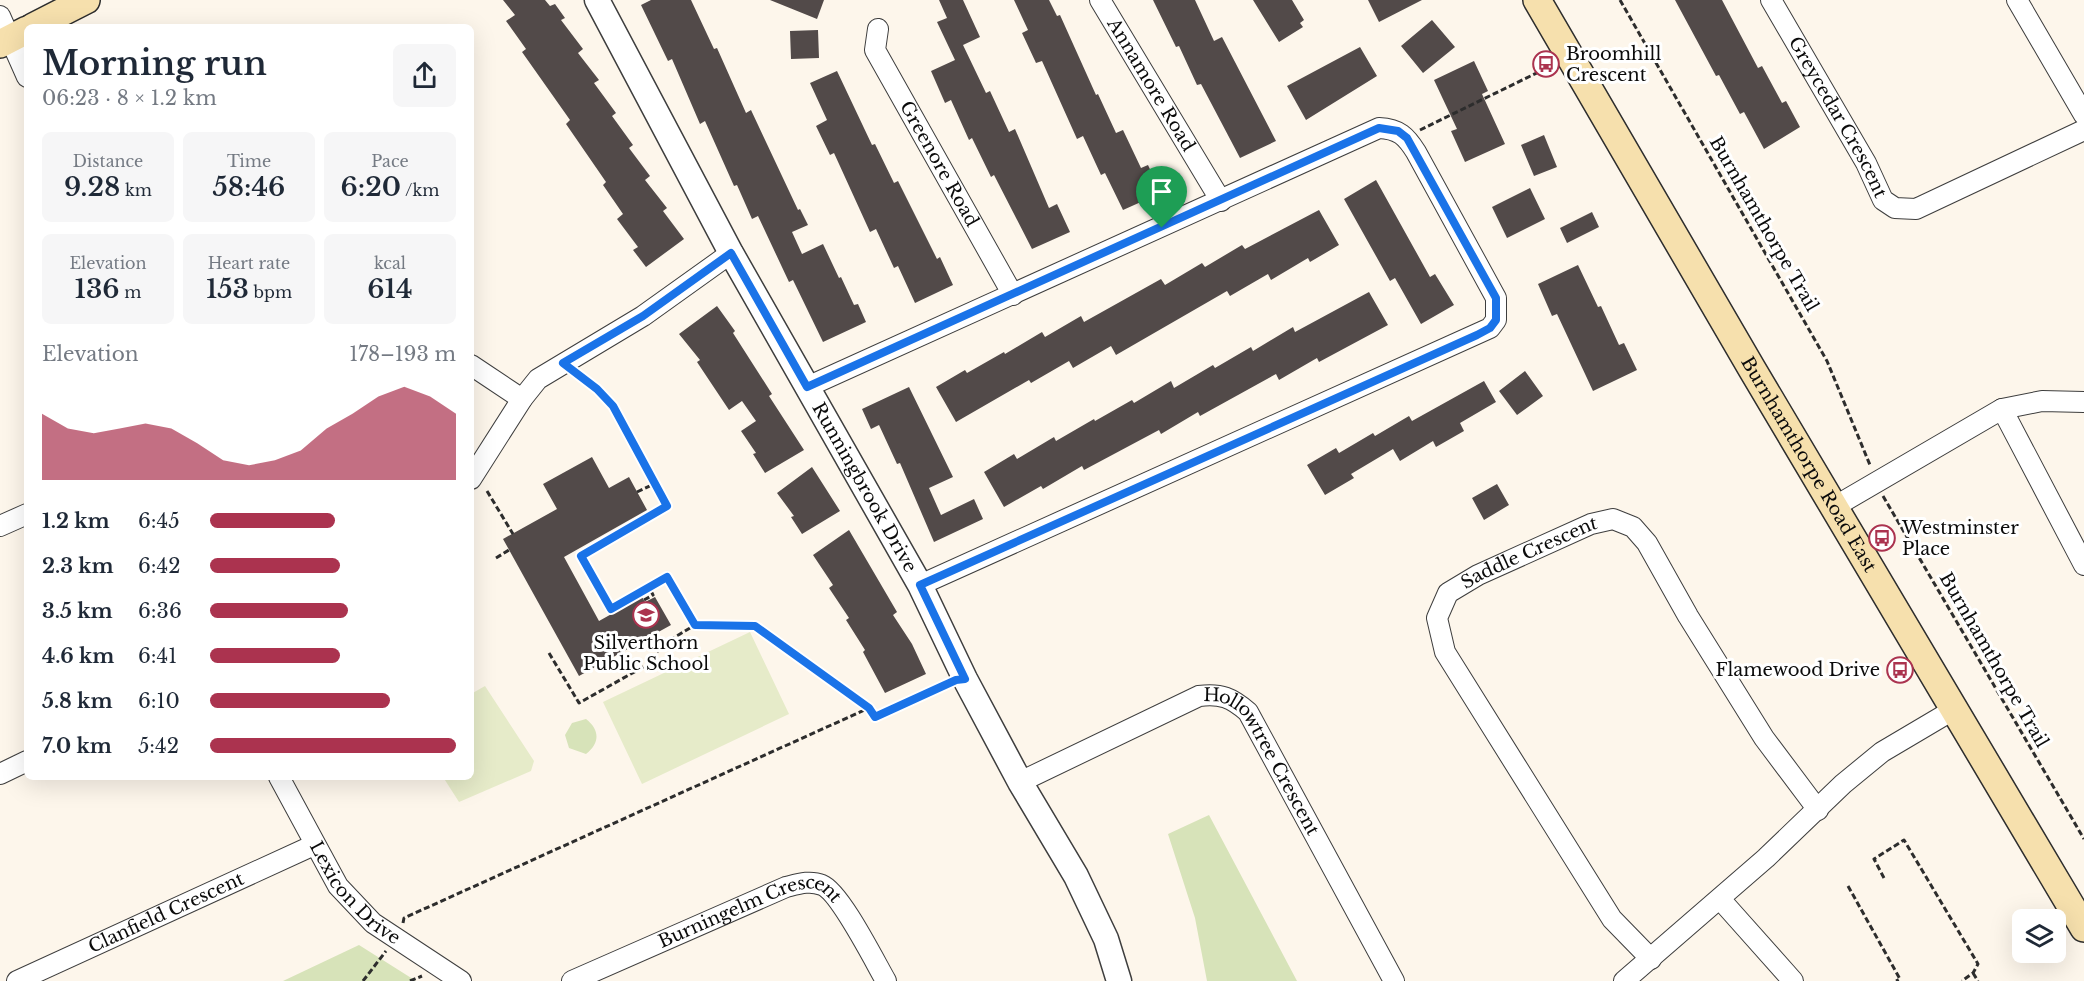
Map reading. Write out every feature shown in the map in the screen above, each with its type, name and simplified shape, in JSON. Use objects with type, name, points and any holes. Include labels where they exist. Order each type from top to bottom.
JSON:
[{"type":"main road","points":[[39,24],[86,0]]},
{"type":"main road","name":"Burnhamthorpe Road East","points":[[1537,0],[1833,507],[2084,928]]},
{"type":"street","name":"Runningbrook Drive","points":[[597,0],[731,253],[920,585],[965,679],[1020,782],[1076,876],[1106,939],[1119,981]]},
{"type":"street","name":"Annamore Road","points":[[1100,0],[1221,201]]},
{"type":"street","name":"Greycedar Crescent","points":[[1771,0],[1866,163],[1883,200],[1895,208],[1916,209],[2084,130]]},
{"type":"street","points":[[2017,0],[2084,115]]},
{"type":"street","name":"Greenore Road","points":[[878,29],[874,50],[1013,295]]},
{"type":"street","points":[[9,32],[24,70]]},
{"type":"street","points":[[807,387],[1379,128],[1398,131],[1407,138],[1416,152],[1496,298],[1496,320],[1490,328],[920,585]]},
{"type":"street","points":[[474,473],[522,399],[538,379],[643,316],[731,253]]},
{"type":"street","points":[[474,367],[522,399]]},
{"type":"street","points":[[1833,507],[2002,409],[2042,401],[2084,402]]},
{"type":"street","points":[[2002,409],[2084,565]]},
{"type":"street","points":[[0,526],[24,515]]},
{"type":"street","name":"Saddle Crescent","points":[[1652,958],[1612,919],[1445,652],[1437,618],[1448,592],[1478,575],[1591,524],[1613,519],[1633,527],[1647,543],[1688,616],[1764,738],[1818,810]]},
{"type":"street","name":"Hollowtree Crescent","points":[[1020,782],[1199,696],[1216,694],[1235,700],[1248,712],[1394,981]]},
{"type":"street","points":[[1624,981],[1720,899],[1818,810],[1843,784],[1882,752],[1953,710]]},
{"type":"street","points":[[0,774],[24,762]]},
{"type":"street","name":"Lexicon Drive","points":[[281,780],[338,886],[373,923],[461,981]]},
{"type":"street","name":"Clanfield Crescent","points":[[17,981],[314,845]]},
{"type":"street","name":"Burningelm Crescent","points":[[572,981],[786,887],[810,882],[825,885],[844,909],[886,981]]},
{"type":"street","points":[[1720,899],[1793,981]]},
{"type":"path","name":"Burnhamthorpe Trail","points":[[1620,0],[1827,361],[1871,468]]},
{"type":"path","points":[[1415,134],[1551,66]]},
{"type":"path","points":[[563,363],[597,389],[613,406],[667,506],[581,556],[611,609],[667,577],[695,625]]},
{"type":"path","points":[[637,492],[654,484]]},
{"type":"path","points":[[487,491],[513,534]]},
{"type":"path","name":"Burnhamthorpe Trail","points":[[1882,495],[2084,839]]},
{"type":"path","points":[[496,558],[509,550]]},
{"type":"path","points":[[644,600],[653,595],[649,587]]},
{"type":"path","points":[[549,653],[579,703],[652,662],[660,646],[695,625],[755,626],[869,708],[875,717],[956,680],[965,679]]},
{"type":"path","points":[[363,981],[396,938],[404,918],[869,708]]},
{"type":"path","points":[[1884,878],[1874,859],[1904,840],[1978,964],[1973,973],[1962,981]]},
{"type":"path","points":[[1848,886],[1900,979],[1896,981]]},
{"type":"path","points":[[1973,973],[1978,981]]},
{"type":"green space","points":[[750,632],[789,714],[642,784],[603,702]]},
{"type":"green space","points":[[485,686],[534,761],[531,771],[459,802],[445,780],[474,780],[474,692]]},
{"type":"green space","points":[[586,719],[596,732],[596,741],[586,754],[569,748],[565,735],[572,723]]},
{"type":"green space","points":[[1209,815],[1297,981],[1207,981],[1195,918],[1168,834]]},
{"type":"green space","points":[[359,945],[416,981],[283,981]]},
{"type":"building","points":[[503,0],[545,0],[550,6],[555,4],[565,18],[561,20],[583,49],[578,53],[599,80],[594,83],[616,113],[612,116],[633,145],[629,148],[650,176],[645,180],[667,208],[663,211],[684,239],[646,267],[633,250],[638,247],[617,219],[623,214],[603,185],[606,182],[566,124],[570,120],[522,52],[526,49],[506,21],[515,15]]},
{"type":"building","points":[[651,0],[691,0],[714,49],[717,48],[746,113],[751,110],[798,210],[800,209],[808,225],[792,232],[802,254],[823,244],[839,278],[841,277],[854,305],[858,304],[866,322],[823,342],[793,280],[789,282],[758,216],[752,219],[737,185],[734,186],[705,121],[700,124],[672,59],[668,61],[641,5]]},
{"type":"building","points":[[770,0],[824,0],[817,19]]},
{"type":"building","points":[[939,0],[963,0],[980,37],[963,45],[986,93],[990,91],[1009,132],[1015,129],[1049,208],[1057,204],[1070,232],[1032,249],[994,175],[991,177],[972,138],[969,140],[951,100],[945,103],[931,71],[955,60],[937,22],[947,18]]},
{"type":"building","points":[[1014,0],[1049,0],[1057,16],[1060,15],[1116,133],[1123,130],[1141,168],[1148,165],[1161,193],[1123,210],[1105,173],[1101,175],[1083,136],[1077,139],[1042,61],[1036,63],[1022,33],[1028,30]]},
{"type":"building","points":[[1153,0],[1195,0],[1214,41],[1222,37],[1276,141],[1240,158],[1201,84],[1197,85],[1179,46],[1176,47]]},
{"type":"building","points":[[1253,0],[1292,0],[1304,20],[1300,23],[1303,27],[1279,42]]},
{"type":"building","points":[[1368,0],[1422,0],[1379,22]]},
{"type":"building","points":[[1675,0],[1722,0],[1758,68],[1762,66],[1782,103],[1786,101],[1800,127],[1764,149],[1744,112],[1740,114],[1719,75],[1716,76]]},
{"type":"building","points":[[1432,20],[1455,47],[1423,73],[1401,46]]},
{"type":"building","points":[[818,30],[819,58],[791,59],[790,31]]},
{"type":"building","points":[[1360,47],[1377,76],[1306,120],[1287,86]]},
{"type":"building","points":[[1474,61],[1488,91],[1482,94],[1505,144],[1465,162],[1451,131],[1457,129],[1434,80]]},
{"type":"building","points":[[837,71],[872,145],[875,144],[894,183],[898,181],[937,259],[940,257],[953,285],[915,303],[898,266],[894,268],[876,229],[870,232],[834,153],[830,155],[816,126],[827,120],[810,83]]},
{"type":"building","points":[[1544,135],[1557,167],[1534,176],[1521,145]]},
{"type":"building","points":[[1376,180],[1430,277],[1435,274],[1454,305],[1421,324],[1395,278],[1390,281],[1344,199]]},
{"type":"building","points":[[1530,188],[1545,219],[1507,238],[1492,207]]},
{"type":"building","points":[[1319,210],[1339,245],[1310,262],[1308,258],[1271,280],[1268,274],[1230,296],[1227,291],[1116,355],[1111,346],[1073,368],[1069,361],[1031,383],[1029,380],[956,422],[936,387],[965,370],[967,373],[1004,352],[1005,354],[1042,332],[1045,337],[1081,316],[1084,322],[1161,279],[1165,285],[1202,263],[1205,267],[1242,245],[1245,249]]},
{"type":"building","points":[[1592,212],[1599,227],[1567,243],[1560,228]]},
{"type":"building","points":[[1578,265],[1619,345],[1624,343],[1637,370],[1593,391],[1557,314],[1552,316],[1538,284]]},
{"type":"building","points":[[1369,292],[1388,325],[1319,362],[1317,358],[1279,380],[1276,374],[1200,416],[1198,412],[1161,434],[1159,430],[1084,470],[1082,466],[1043,489],[1041,486],[1004,507],[984,472],[1014,454],[1017,459],[1054,437],[1056,441],[1132,400],[1134,403],[1171,381],[1174,388],[1213,365],[1215,368],[1251,347],[1253,351],[1293,327],[1295,332]]},
{"type":"building","points":[[717,306],[735,331],[733,333],[772,394],[769,396],[804,450],[765,473],[753,454],[756,453],[741,431],[756,421],[742,401],[729,410],[697,362],[700,360],[679,334]]},
{"type":"building","points":[[1525,371],[1543,396],[1517,415],[1499,391]]},
{"type":"building","points":[[1484,381],[1496,402],[1460,423],[1464,431],[1436,447],[1433,441],[1400,461],[1393,449],[1351,474],[1354,478],[1325,495],[1307,465],[1336,448],[1339,453],[1373,433],[1375,436],[1409,416],[1412,421]]},
{"type":"building","points":[[909,387],[953,477],[929,488],[941,515],[974,499],[983,519],[934,542],[900,463],[897,464],[879,425],[871,429],[862,409]]},
{"type":"building","name":"Silverthorn Public School","points":[[592,457],[609,488],[629,477],[647,510],[564,557],[599,621],[642,597],[645,602],[655,597],[671,625],[579,676],[503,539],[557,509],[543,484]]},
{"type":"building","points":[[812,467],[840,511],[802,534],[791,517],[794,516],[777,493]]},
{"type":"building","points":[[1497,484],[1509,505],[1484,520],[1472,498]]},
{"type":"building","points":[[849,530],[897,612],[893,615],[912,644],[926,674],[885,693],[863,652],[865,650],[846,620],[849,618],[829,588],[833,585],[813,555]]},
{"type":"place","name":"Broomhill Crescent","points":[[1546,64]]},
{"type":"place","name":"Westminster Place","points":[[1882,538]]},
{"type":"place","name":"Silverthorn Public School","points":[[646,615]]},
{"type":"place","name":"Flamewood Drive","points":[[1900,670]]},
{"type":"route","points":[[1379,128],[1398,131],[1407,138],[1416,152],[1496,298],[1496,320],[1490,328],[1477,335],[920,585],[965,679],[956,680],[875,717],[869,708],[755,626],[695,625],[667,577],[611,609],[581,556],[667,506],[613,406],[597,389],[563,363],[643,316],[731,253],[807,387],[1162,228],[1379,128]]}]
